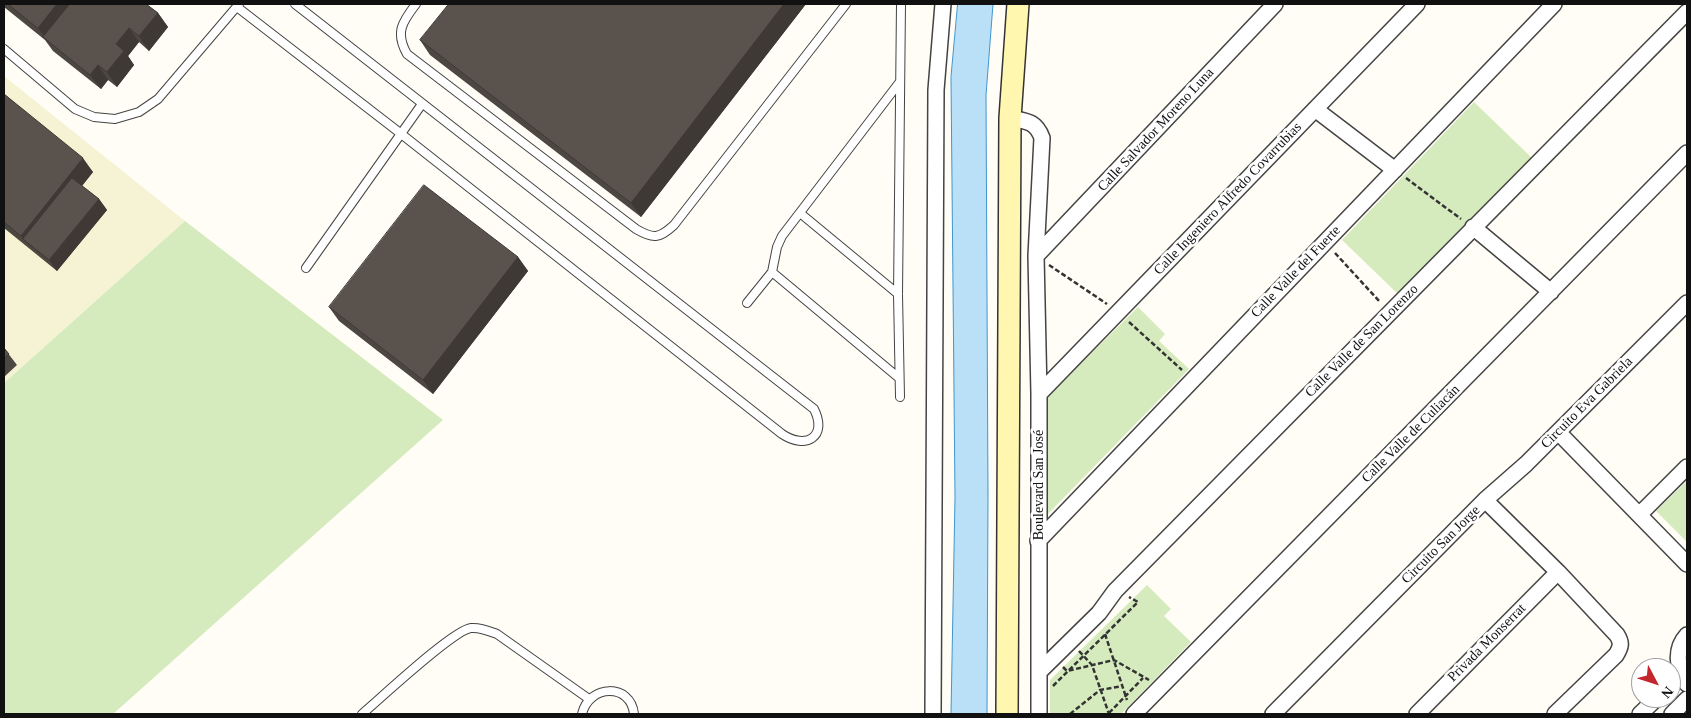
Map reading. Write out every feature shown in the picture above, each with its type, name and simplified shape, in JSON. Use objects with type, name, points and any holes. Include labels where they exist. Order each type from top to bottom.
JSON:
[{"type":"street","points":[[933,714],[936,90],[943,4]]},
{"type":"street","points":[[1007,714],[1010,118],[1018,4]]},
{"type":"street","name":"Calle Salvador Moreno Luna","points":[[1036,256],[1275,4]]},
{"type":"street","name":"Calle Ingeniero Alfredo Covarrubias","points":[[1039,394],[1417,4]]},
{"type":"street","name":"Calle Valle del Fuerte","points":[[1038,541],[1554,4]]},
{"type":"street","name":"Calle Valle de San Lorenzo","points":[[1039,672],[1099,613],[1115,591],[1687,12]]},
{"type":"street","points":[[1315,109],[1395,170]]},
{"type":"street","name":"Boulevard San José","points":[[1010,118],[1030,122],[1039,129],[1042,138],[1036,256],[1039,394],[1039,708]]},
{"type":"street","name":"Calle Valle de Culiacán","points":[[1131,710],[1161,687],[1687,153]]},
{"type":"street","points":[[1473,228],[1551,292]]},
{"type":"street","name":"Circuito Eva Gabriela","points":[[1485,500],[1558,432],[1687,303]]},
{"type":"street","points":[[1558,432],[1687,564]]},
{"type":"street","points":[[1639,515],[1687,467]]},
{"type":"street","name":"Circuito San Jorge","points":[[1273,714],[1485,500],[1558,572],[1617,635],[1621,645],[1616,655],[1555,714]]},
{"type":"street","name":"Privada Monserrat","points":[[1417,714],[1558,572]]},
{"type":"street","points":[[1678,658],[1679,650],[1687,634]]},
{"type":"street","points":[[1672,714],[1687,699]]},
{"type":"lane","points":[[4,49],[75,109],[94,118],[115,119],[138,112],[158,99],[238,5],[782,434],[791,440],[801,442],[812,438],[818,430],[818,419],[814,409],[295,4]]},
{"type":"lane","points":[[416,4],[406,16],[401,30],[401,43],[408,54],[636,229],[651,236],[659,236],[666,233],[674,225],[846,4]]},
{"type":"lane","points":[[900,397],[898,294],[901,4]]},
{"type":"lane","points":[[747,303],[772,272],[777,247],[782,236],[899,83]]},
{"type":"lane","points":[[306,268],[422,104]]},
{"type":"lane","points":[[800,213],[898,294]]},
{"type":"lane","points":[[772,272],[899,378]]},
{"type":"lane","points":[[362,714],[439,648],[459,633],[471,628],[485,629],[498,634],[588,699]]},
{"type":"lane","points":[[582,714],[583,707],[588,699],[605,691],[614,691],[623,695],[630,702],[634,714]]},
{"type":"path","points":[[1395,170],[1473,228]]},
{"type":"path","points":[[1325,242],[1390,313]]},
{"type":"path","points":[[1039,708],[1067,672],[1138,602],[1115,591]]},
{"type":"path","points":[[1099,613],[1131,710]]},
{"type":"path","points":[[1071,641],[1092,665],[1108,714],[1144,677]]},
{"type":"path","points":[[1055,658],[1067,672]]},
{"type":"path","points":[[1067,672],[1114,660],[1161,687]]},
{"type":"path","points":[[1070,714],[1100,690],[1123,686]]},
{"type":"shaded area","points":[[4,76],[185,221],[4,383]]},
{"type":"green space","points":[[1474,102],[1532,158],[1400,296],[1342,240]]},
{"type":"green space","points":[[185,221],[443,420],[113,714],[4,714],[4,383]]},
{"type":"green space","points":[[1138,307],[1165,334],[1159,341],[1189,369],[1048,514],[1045,399]]},
{"type":"green space","points":[[1687,481],[1687,542],[1656,511]]},
{"type":"green space","points":[[1147,585],[1171,609],[1164,616],[1191,642],[1121,714],[1050,714],[1050,680]]},
{"type":"water","points":[[958,4],[993,4],[986,95],[987,714],[951,714],[955,497],[951,77]]},
{"type":"building","points":[[8,4],[57,4],[38,28]]},
{"type":"building","points":[[70,4],[146,4],[158,13],[139,36],[129,28],[116,44],[124,51],[107,72],[98,65],[90,75],[43,37]]},
{"type":"building","points":[[449,4],[784,4],[631,203],[420,40]]},
{"type":"building","points":[[4,94],[83,158],[21,236],[4,222]]},
{"type":"building","points":[[72,178],[99,199],[49,260],[23,239]]},
{"type":"building","points":[[424,185],[518,257],[423,380],[329,307]]},
{"type":"building","points":[[4,348],[9,354],[4,359]]}]
